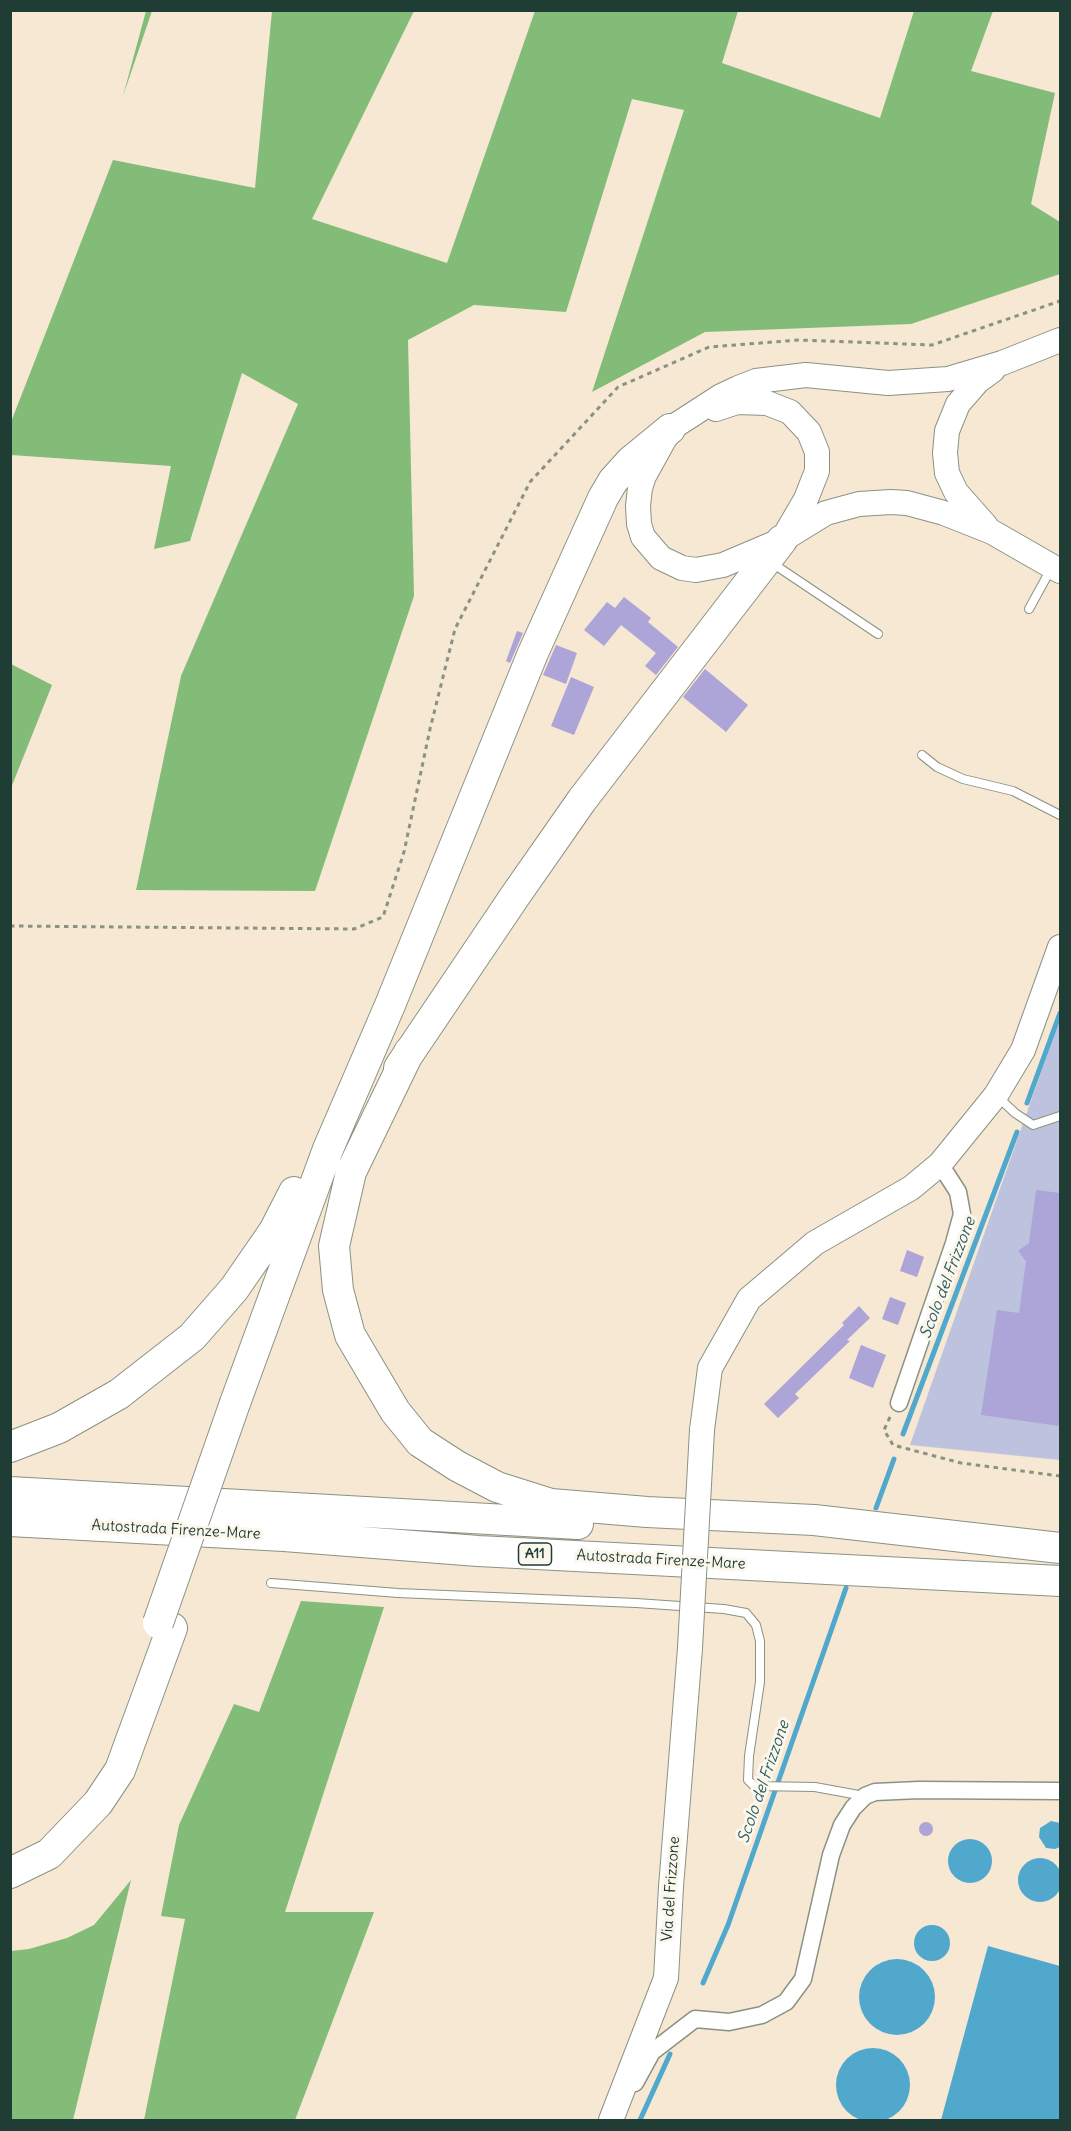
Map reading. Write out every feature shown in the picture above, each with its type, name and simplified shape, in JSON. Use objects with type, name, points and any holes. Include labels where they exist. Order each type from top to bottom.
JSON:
[{"type":"highway","points":[[10,1873],[49,1854],[98,1803],[120,1770],[165,1625],[324,1160],[390,1005],[533,653],[603,498],[613,481],[626,466],[676,425]]},
{"type":"highway","points":[[242,1405],[354,1142],[409,1052],[582,800],[774,550]]},
{"type":"highway","points":[[10,1447],[59,1428],[119,1394],[192,1337],[234,1289],[274,1230],[390,1005]]},
{"type":"highway","points":[[409,1052],[351,1173],[334,1246],[338,1290],[350,1335],[395,1412],[420,1442],[457,1466],[497,1487],[551,1504],[647,1512],[814,1520],[1060,1549]]},
{"type":"highway","name":"Autostrada Firenze-Mare","points":[[10,1492],[1060,1549]]},
{"type":"highway","name":"Autostrada Firenze-Mare","points":[[10,1521],[284,1536],[478,1551],[1060,1581]]},
{"type":"highway","points":[[10,1541],[229,1552],[478,1551]]},
{"type":"highway","points":[[10,1857],[40,1841],[86,1794],[106,1763],[165,1625]]},
{"type":"main road","points":[[1058,569],[992,532],[925,507],[907,503],[875,502],[826,513],[774,550],[723,565],[696,570],[669,563],[651,549],[643,537],[639,524],[638,506],[644,476],[676,425],[721,396],[756,381],[806,375],[867,382],[948,379],[1002,363],[1060,340]]},
{"type":"main road","points":[[992,532],[964,504],[956,492],[947,473],[945,453],[947,431],[958,404],[978,381],[1002,363]]},
{"type":"main road","points":[[676,425],[726,405],[753,401],[779,406],[790,412],[809,432],[817,452],[817,471],[806,499],[774,550]]},
{"type":"main road","name":"Via del Frizzone","points":[[612,2121],[666,1978],[690,1648],[702,1430],[710,1368],[749,1299],[815,1243],[911,1188],[940,1164],[996,1095],[1023,1050],[1060,947]]},
{"type":"street","points":[[899,1402],[962,1214],[958,1192],[940,1164]]},
{"type":"street","points":[[612,2121],[652,2052],[695,2019],[729,2022],[762,2015],[786,2002],[803,1978],[831,1855],[842,1825],[853,1808],[865,1796],[875,1792],[919,1790],[1060,1791]]},
{"type":"lane","points":[[774,550],[878,634]]},
{"type":"lane","points":[[1029,609],[1058,569]]},
{"type":"lane","points":[[922,755],[937,767],[963,779],[1013,791],[1060,815]]},
{"type":"lane","points":[[996,1095],[1015,1113],[1033,1125],[1060,1116]]},
{"type":"lane","points":[[271,1583],[398,1593],[636,1603],[746,1613],[756,1625],[760,1641],[760,1682],[749,1756],[748,1780],[754,1786],[815,1787],[865,1796]]},
{"type":"path","points":[[10,926],[354,929],[383,917],[404,852],[430,729],[455,629],[530,482],[618,387],[709,347],[799,340],[932,345],[1060,302]]},
{"type":"path","points":[[899,1402],[884,1430],[893,1445],[961,1463],[1060,1476]]},
{"type":"shaded area","points":[[1060,1018],[1060,1460],[910,1445]]},
{"type":"green space","points":[[146,11],[152,11],[123,96]]},
{"type":"green space","points":[[272,11],[414,11],[312,219],[447,263],[535,11],[738,11],[722,63],[880,118],[914,11],[993,11],[971,71],[1055,93],[1031,204],[1060,222],[1060,274],[911,324],[705,332],[592,392],[684,110],[632,99],[566,312],[474,305],[408,340],[414,596],[315,891],[136,890],[181,676],[298,404],[242,373],[190,541],[154,549],[171,466],[11,455],[11,422],[113,160],[255,188]]},
{"type":"green space","points":[[11,664],[52,685],[11,788]]},
{"type":"green space","points":[[301,1601],[384,1607],[285,1912],[374,1912],[295,2120],[144,2120],[185,1919],[161,1916],[179,1825],[234,1704],[259,1712]]},
{"type":"green space","points":[[131,1880],[73,2120],[11,2120],[11,1951],[29,1949],[67,1938],[94,1925]]},
{"type":"water","points":[[1051,1821],[1060,1823],[1060,1847],[1055,1849],[1046,1848],[1039,1837],[1040,1828]]},
{"type":"water","points":[[970,1839],[985,1846],[992,1861],[985,1876],[970,1883],[955,1876],[948,1861],[955,1846]]},
{"type":"water","points":[[1040,1858],[1049,1859],[1056,1864],[1061,1871],[1061,1889],[1056,1896],[1049,1901],[1040,1902],[1031,1901],[1024,1896],[1019,1889],[1018,1880],[1019,1871],[1024,1864],[1031,1859]]},
{"type":"water","points":[[932,1925],[945,1930],[950,1943],[945,1956],[932,1961],[919,1956],[914,1943],[919,1930]]},
{"type":"water","points":[[988,1946],[1060,1966],[1060,2120],[941,2120]]},
{"type":"water","points":[[897,1959],[911,1962],[924,1970],[932,1983],[935,1997],[932,2011],[924,2024],[911,2032],[897,2035],[883,2032],[870,2024],[862,2011],[859,1997],[862,1983],[870,1970],[883,1962]]},
{"type":"water","points":[[866,2048],[880,2048],[894,2054],[904,2064],[910,2078],[908,2099],[894,2116],[880,2122],[866,2122],[852,2116],[842,2106],[836,2092],[836,2078],[842,2064],[852,2054]]},
{"type":"building","points":[[624,597],[651,618],[648,622],[678,647],[656,675],[645,666],[656,653],[621,625],[604,646],[584,630],[607,602],[615,608]]},
{"type":"building","points":[[517,631],[523,633],[510,663],[506,661]]},
{"type":"building","points":[[556,645],[577,653],[566,684],[543,675]]},
{"type":"building","points":[[705,669],[748,705],[726,732],[683,697]]},
{"type":"building","points":[[571,677],[594,687],[574,735],[551,726]]},
{"type":"building","points":[[1036,1190],[1060,1193],[1060,1426],[981,1415],[997,1310],[1019,1313],[1026,1261],[1018,1251],[1029,1243]]},
{"type":"building","points":[[907,1250],[924,1257],[917,1277],[900,1271]]},
{"type":"building","points":[[890,1297],[906,1303],[898,1325],[882,1319]]},
{"type":"building","points":[[859,1306],[870,1318],[847,1340],[850,1341],[795,1394],[799,1398],[778,1418],[764,1404],[844,1325],[842,1323]]},
{"type":"building","points":[[861,1345],[886,1355],[873,1388],[849,1378]]},
{"type":"building","points":[[923,1822],[929,1822],[933,1829],[929,1836],[923,1836],[919,1832],[919,1826]]},
{"type":"waterway","name":"Scolo del Frizzone","points":[[1027,1103],[1060,1013]]},
{"type":"waterway","name":"Scolo del Frizzone","points":[[903,1434],[1017,1132]]},
{"type":"waterway","points":[[876,1508],[894,1459]]},
{"type":"waterway","name":"Scolo del Frizzone","points":[[703,1983],[728,1925],[846,1588]]},
{"type":"waterway","name":"Scolo del Frizzone","points":[[640,2120],[670,2054]]}]
